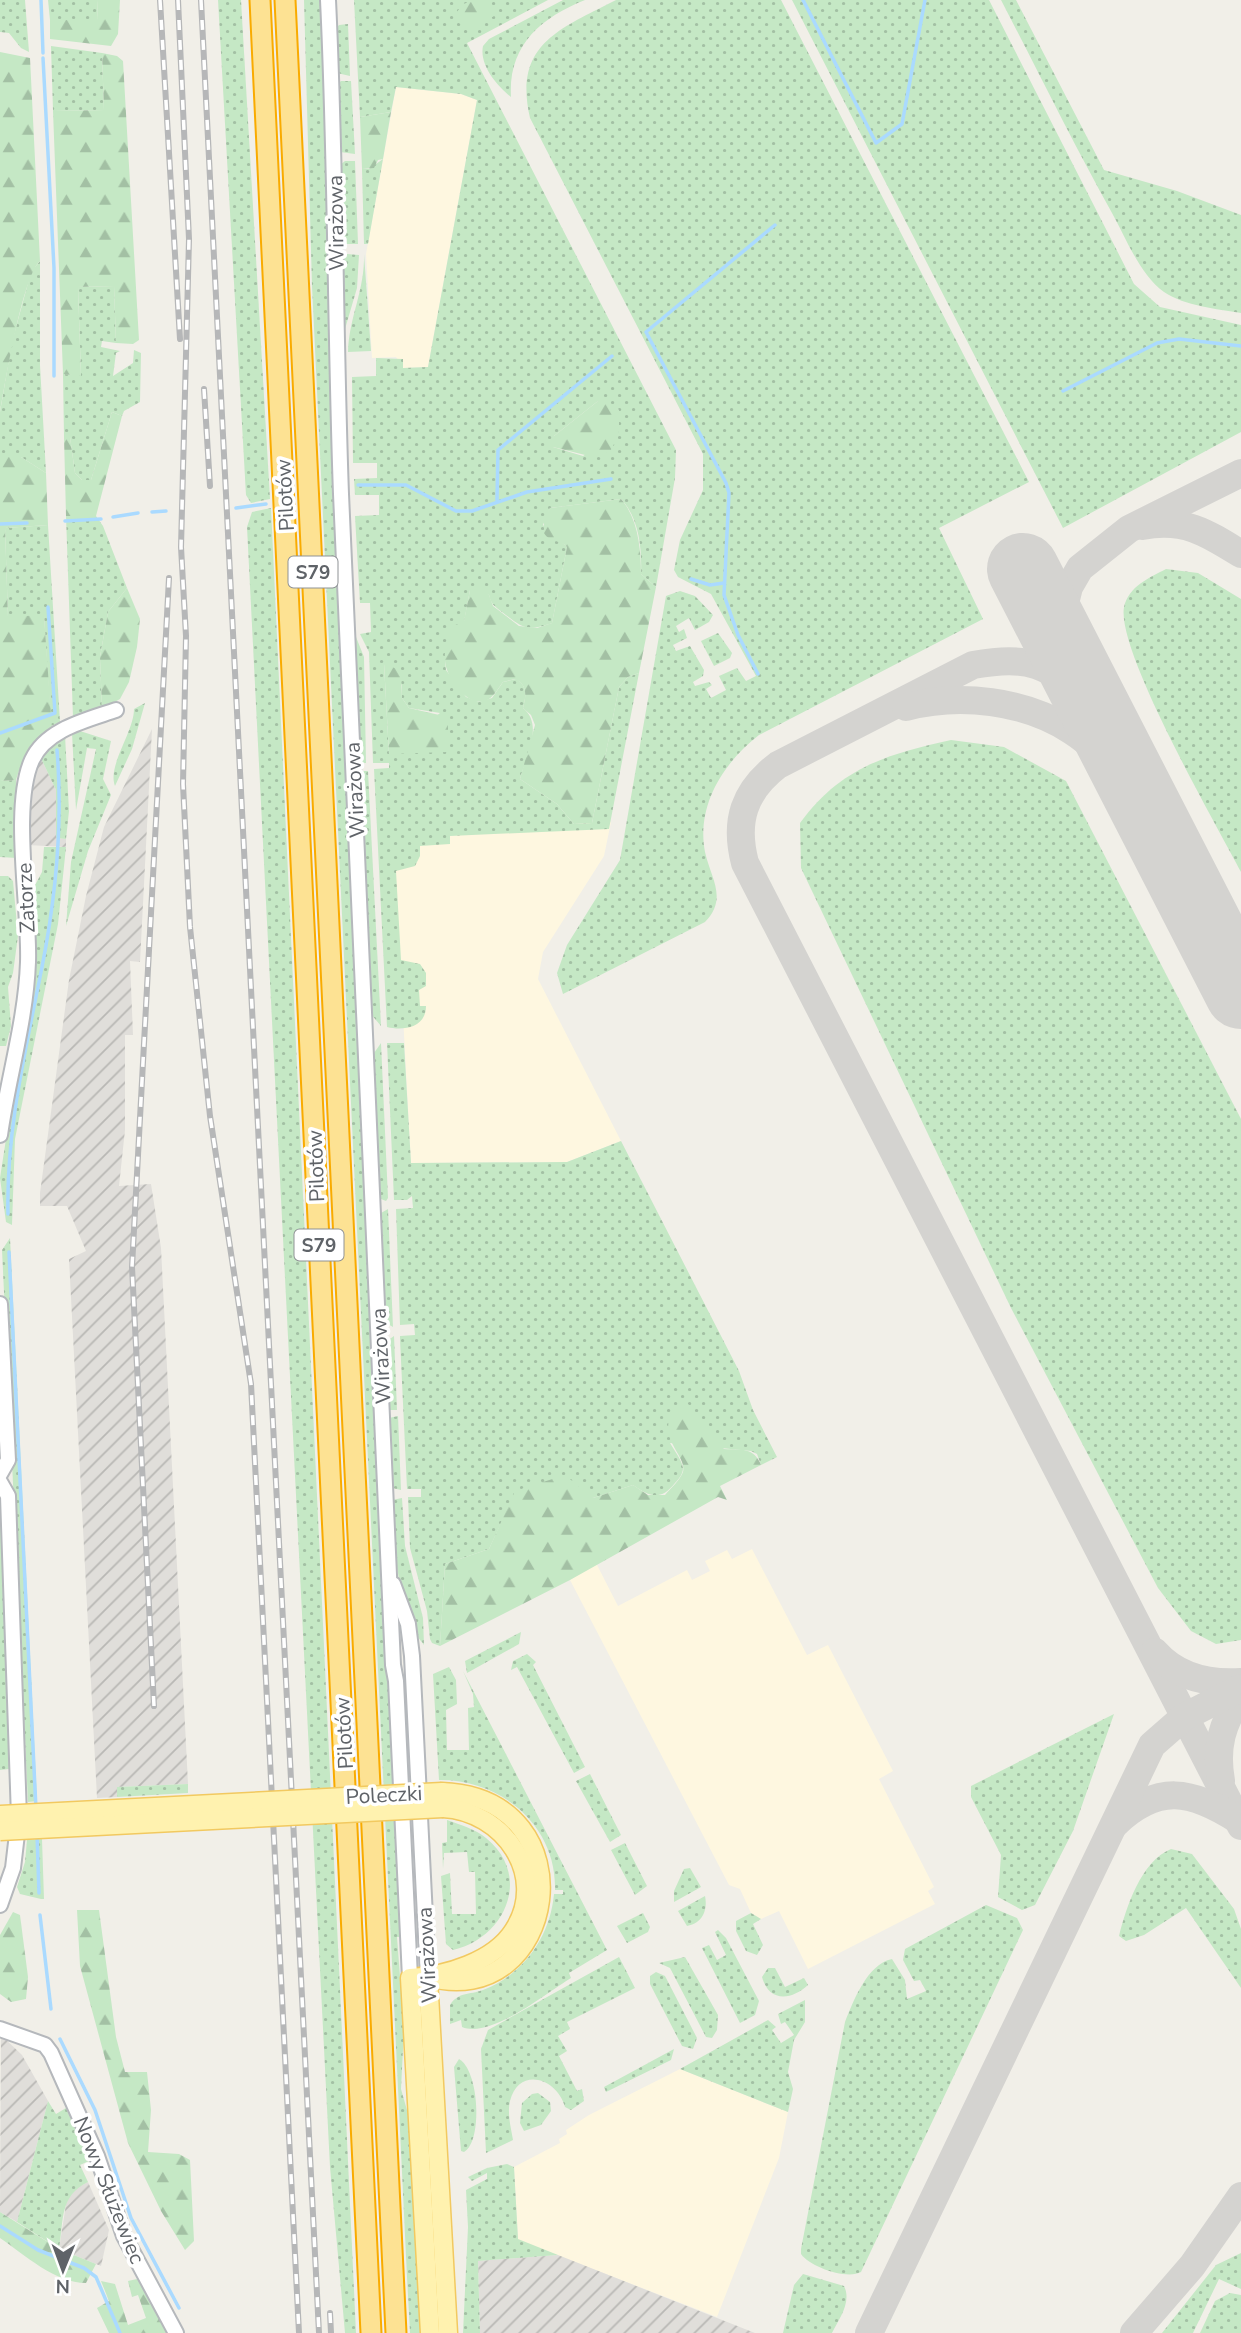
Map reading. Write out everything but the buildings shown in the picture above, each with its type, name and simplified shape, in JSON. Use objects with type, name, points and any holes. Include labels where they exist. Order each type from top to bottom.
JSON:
[{"type":"highway","name":"Pilotów","points":[[260,0],[371,2333]]},
{"type":"highway","name":"Pilotów","points":[[285,0],[396,2333]]},
{"type":"main road","name":"Poleczki","points":[[0,1831],[443,1800]]},
{"type":"main road","name":"Poleczki","points":[[0,1815],[486,1800],[507,1813],[523,1829],[540,1865],[542,1904],[524,1944],[507,1963],[484,1976],[463,1982],[419,1978]]},
{"type":"main road","name":"Wirażowa","points":[[419,1978],[430,2333]]},
{"type":"main road","name":"Wirażowa","points":[[419,1978],[447,2333]]},
{"type":"street","name":"Wirażowa","points":[[328,0],[336,161],[341,496],[391,1580],[408,1624],[412,1656],[419,1978]]},
{"type":"street","name":"Zatorze","points":[[0,1135],[27,983],[23,830],[31,761],[42,745],[54,735],[116,710]]},
{"type":"street","points":[[0,1304],[8,1460],[0,1475]]},
{"type":"street","points":[[0,1482],[8,1496],[19,1818],[13,1868],[0,1905]]},
{"type":"street","name":"Nowy Służewiec","points":[[0,2029],[45,2045],[55,2061],[97,2156],[124,2236],[176,2333]]},
{"type":"shaded area","points":[[396,87],[461,94],[477,100],[428,367],[403,368],[396,357],[372,358],[366,254]]},
{"type":"shaded area","points":[[152,729],[140,962],[130,961],[133,1035],[125,1035],[125,1130],[119,1186],[151,1184],[161,1248],[188,1784],[117,1787],[117,1797],[97,1798],[69,1259],[86,1251],[67,1206],[40,1206],[40,1193],[69,980],[86,896],[104,827]]},
{"type":"shaded area","points":[[39,754],[56,790],[57,838],[66,839],[66,847],[27,845],[31,776]]},
{"type":"shaded area","points":[[611,822],[604,856],[543,952],[538,979],[621,1141],[567,1162],[411,1163],[393,833]]},
{"type":"shaded area","points":[[752,1549],[807,1655],[828,1645],[893,1771],[879,1779],[934,1887],[928,1891],[935,1904],[808,1969],[779,1911],[761,1919],[751,1913],[740,1889],[729,1885],[570,1580],[596,1563],[618,1606],[687,1570],[692,1580],[710,1571],[705,1561],[727,1550],[732,1559]]},
{"type":"shaded area","points":[[1,2035],[22,2055],[48,2101],[17,2222],[0,2212]]},
{"type":"shaded area","points":[[680,2069],[788,2112],[779,2158],[717,2317],[518,2240],[514,2167],[560,2143],[559,2139],[567,2134],[566,2130],[589,2115]]},
{"type":"shaded area","points":[[88,2182],[109,2230],[101,2266],[59,2249],[67,2198],[72,2190]]},
{"type":"shaded area","points":[[558,2255],[755,2333],[480,2333],[478,2261]]},
{"type":"green space","points":[[0,0],[25,0],[29,52],[21,48],[9,33],[0,32]]},
{"type":"green space","points":[[48,0],[97,0],[98,20],[50,20]]},
{"type":"green space","points":[[97,0],[120,0],[118,34],[111,46],[50,39],[50,20],[98,20]]},
{"type":"green space","points":[[218,0],[241,0],[270,499],[251,503],[246,495]]},
{"type":"green space","points":[[304,0],[323,0],[332,283],[331,378],[394,1783],[400,1937],[397,1937],[404,2029],[401,2089],[412,2128],[419,2311],[423,2333],[410,2333],[407,2277],[312,286]]},
{"type":"green space","points":[[354,0],[548,0],[467,43],[676,450],[675,478],[656,587],[641,574],[636,524],[621,499],[550,508],[543,525],[567,547],[552,623],[529,628],[524,626],[495,606],[489,595],[470,590],[464,622],[445,662],[446,670],[466,697],[479,702],[492,698],[503,682],[516,679],[523,685],[523,708],[529,715],[533,732],[520,779],[557,804],[574,824],[592,823],[619,687],[628,677],[639,673],[609,829],[450,836],[450,844],[420,846],[420,856],[415,866],[396,871],[401,960],[420,964],[426,973],[426,986],[419,990],[420,1006],[426,1006],[425,1013],[418,1023],[406,1028],[387,1027],[374,769],[389,768],[389,763],[373,763],[369,652],[360,634],[371,632],[370,603],[360,603],[355,516],[379,515],[379,495],[355,495],[354,479],[377,478],[377,463],[353,463],[352,377],[376,376],[376,358],[403,359],[403,368],[428,367],[477,100],[461,94],[396,87],[391,112],[360,117]],"holes":[[[598,401],[619,410],[619,434],[583,456],[553,447],[554,436]],[[384,664],[402,685],[402,698],[409,708],[440,713],[389,754]]]},
{"type":"green space","points":[[563,0],[585,0],[554,16],[530,36],[515,63],[511,79],[511,97],[486,68],[483,46],[489,39]]},
{"type":"green space","points":[[616,0],[781,0],[1029,482],[939,528],[983,619],[759,735],[746,746],[724,771],[709,801],[705,818],[705,852],[717,896],[712,913],[705,922],[563,994],[557,973],[567,945],[620,860],[666,596],[680,591],[695,596],[713,615],[709,622],[695,630],[689,618],[676,626],[679,632],[684,629],[687,638],[673,645],[676,651],[690,646],[704,670],[703,676],[693,682],[695,686],[709,682],[712,685],[706,689],[711,698],[726,690],[719,676],[737,668],[746,681],[756,676],[711,594],[678,577],[674,570],[680,540],[703,490],[703,454],[530,118],[528,72],[535,56],[546,42],[560,31]]},
{"type":"green space","points":[[792,0],[989,0],[1134,284],[1160,307],[1241,325],[1241,432],[1063,528]]},
{"type":"green space","points":[[1001,0],[1016,0],[1104,170],[1177,191],[1241,215],[1241,313],[1182,301],[1164,292],[1148,276],[1134,256]]},
{"type":"green space","points":[[473,1],[489,3],[494,16],[468,30],[458,22],[456,13],[463,4]]},
{"type":"green space","points":[[348,24],[350,76],[337,73],[335,30],[339,25]]},
{"type":"green space","points":[[51,46],[102,53],[104,110],[53,111]]},
{"type":"green space","points":[[0,52],[30,58],[40,261],[33,271],[21,309],[0,412]]},
{"type":"green space","points":[[102,53],[117,56],[123,61],[139,340],[133,344],[116,343],[114,286],[78,287],[81,376],[63,374],[53,111],[104,110]]},
{"type":"green space","points":[[341,81],[351,81],[355,154],[340,152],[337,85]]},
{"type":"green space","points":[[391,112],[383,159],[378,160],[374,168],[362,169],[360,117]]},
{"type":"green space","points":[[383,159],[368,244],[364,244],[362,169],[369,169]]},
{"type":"green space","points":[[345,161],[355,161],[358,244],[346,244],[342,241],[340,165]]},
{"type":"green space","points":[[347,254],[359,255],[357,288],[345,329],[343,258]]},
{"type":"green space","points":[[364,254],[371,351],[348,352],[362,280]]},
{"type":"green space","points":[[40,261],[40,365],[46,473],[21,457],[0,457],[0,412],[12,342],[31,272]]},
{"type":"green space","points":[[114,286],[116,343],[102,341],[101,347],[120,351],[116,353],[113,376],[133,363],[134,350],[141,353],[140,402],[124,411],[122,416],[112,412],[91,480],[82,480],[75,473],[70,437],[64,437],[63,374],[81,375],[78,287]]},
{"type":"green space","points":[[598,401],[606,401],[619,410],[619,434],[610,452],[593,457],[553,447],[551,441],[554,436]]},
{"type":"green space","points":[[112,412],[122,416],[96,516],[66,516],[64,437],[70,437],[75,473],[82,480],[91,480]]},
{"type":"green space","points":[[0,457],[21,457],[46,473],[48,525],[5,528],[8,617],[44,615],[52,730],[30,752],[16,780],[0,781]]},
{"type":"green space","points":[[621,499],[635,524],[641,574],[656,587],[639,673],[628,677],[619,687],[592,823],[574,824],[557,804],[520,779],[535,725],[531,715],[523,708],[525,695],[522,684],[515,679],[503,682],[489,699],[474,701],[460,691],[449,675],[445,660],[446,648],[451,627],[464,621],[470,590],[478,587],[489,595],[493,606],[519,626],[537,628],[552,623],[567,547],[546,536],[544,518],[550,508]]},
{"type":"green space","points":[[271,508],[356,2333],[345,2333],[330,2167],[247,527],[252,512]]},
{"type":"green space","points":[[66,516],[96,516],[103,526],[127,588],[108,612],[100,657],[102,709],[73,718]]},
{"type":"green space","points":[[48,525],[60,722],[51,726],[44,616],[8,618],[5,528]]},
{"type":"green space","points":[[1166,569],[1198,573],[1241,599],[1241,872],[1151,698],[1126,629],[1124,607],[1130,593]]},
{"type":"green space","points":[[127,588],[140,619],[137,647],[129,682],[120,699],[102,709],[100,657],[108,612]]},
{"type":"green space","points":[[353,618],[356,637],[364,657],[366,763],[359,763]]},
{"type":"green space","points":[[718,633],[732,653],[730,658],[714,666],[701,641]]},
{"type":"green space","points":[[384,663],[401,671],[402,698],[409,708],[448,717],[448,752],[389,754]]},
{"type":"green space","points":[[145,703],[132,749],[115,786],[117,759],[130,728],[134,709]]},
{"type":"green space","points":[[80,731],[111,741],[103,779],[111,795],[88,851],[66,926],[71,862],[96,749],[87,748],[76,810],[72,733]]},
{"type":"green space","points":[[65,735],[69,811],[66,839],[56,838],[56,790],[39,754]]},
{"type":"green space","points":[[951,740],[1004,747],[1066,781],[1241,1119],[1241,1640],[1216,1644],[1191,1631],[1158,1588],[1011,1308],[801,868],[800,823],[831,789],[866,766],[906,751]]},
{"type":"green space","points":[[368,771],[381,1026],[370,1013],[361,773]]},
{"type":"green space","points":[[16,780],[17,858],[0,857],[0,781]]},
{"type":"green space","points":[[44,847],[66,847],[58,924],[15,1139],[12,1225],[6,1222],[0,1178],[34,957],[32,891],[42,872]]},
{"type":"green space","points":[[0,876],[8,876],[13,881],[18,936],[13,973],[8,987],[11,1026],[6,1046],[0,1046]]},
{"type":"green space","points":[[381,1043],[386,1201],[381,1199],[372,1056]]},
{"type":"green space","points":[[387,1043],[404,1043],[411,1163],[567,1162],[621,1141],[739,1371],[753,1410],[777,1457],[761,1465],[757,1454],[751,1451],[670,1443],[683,1470],[670,1489],[660,1495],[650,1494],[633,1485],[593,1498],[516,1491],[489,1549],[445,1564],[440,1646],[432,1643],[430,1639],[427,1611],[410,1548],[408,1497],[421,1497],[421,1489],[407,1489],[400,1336],[415,1335],[414,1324],[400,1325],[396,1209],[413,1208],[412,1196],[407,1200],[394,1200]]},
{"type":"green space","points":[[388,1209],[393,1327],[386,1323],[381,1213]]},
{"type":"green space","points":[[10,1238],[37,1801],[28,1802],[2,1250]]},
{"type":"green space","points":[[394,1336],[397,1410],[389,1410],[387,1341]]},
{"type":"green space","points":[[688,1404],[724,1449],[751,1452],[761,1465],[720,1486],[727,1500],[718,1497],[570,1580],[440,1646],[445,1564],[489,1549],[515,1491],[565,1475],[593,1498],[633,1485],[648,1495],[665,1495],[683,1472],[681,1460],[670,1439],[669,1422],[672,1411]]},
{"type":"green space","points":[[398,1416],[401,1490],[392,1488],[389,1418]]},
{"type":"green space","points":[[0,1496],[3,1503],[12,1762],[9,1769],[0,1770]]},
{"type":"green space","points":[[402,1498],[405,1546],[423,1618],[424,1645],[417,1636],[401,1592],[395,1554],[392,1500]]},
{"type":"green space","points":[[521,1632],[519,1644],[467,1673],[465,1661]]},
{"type":"green space","points":[[527,1654],[536,1662],[533,1665],[585,1767],[574,1773],[517,1667],[511,1670],[513,1661]]},
{"type":"green space","points":[[449,1667],[456,1680],[457,1704],[446,1710],[447,1750],[469,1750],[468,1708],[474,1707],[473,1694],[463,1671],[607,1950],[569,1973],[571,1978],[518,2013],[488,2027],[474,2029],[462,2027],[461,2020],[450,2024],[450,2005],[460,1996],[498,1983],[522,1964],[541,1939],[554,1894],[563,1894],[563,1890],[555,1890],[553,1867],[546,1845],[521,1810],[503,1797],[483,1788],[462,1782],[439,1780],[433,1674]]},
{"type":"green space","points":[[1114,1714],[1073,1831],[1035,1905],[1022,1910],[998,1897],[1001,1855],[971,1797],[971,1786]]},
{"type":"green space","points":[[590,1774],[621,1835],[610,1842],[576,1781]]},
{"type":"green space","points":[[188,1784],[188,1793],[117,1797],[117,1787]]},
{"type":"green space","points":[[447,1820],[486,1838],[500,1853],[508,1870],[510,1887],[507,1904],[487,1933],[453,1950],[446,1944],[441,1876],[450,1873],[452,1914],[476,1914],[475,1872],[469,1872],[467,1852],[444,1853],[443,1869],[442,1843],[447,1842]]},
{"type":"green space","points":[[42,1839],[44,1899],[20,1894],[17,1887],[25,1862],[27,1840]]},
{"type":"green space","points":[[625,1843],[647,1886],[635,1895],[611,1850]]},
{"type":"green space","points":[[1171,1849],[1192,1854],[1234,1909],[1241,1929],[1241,1988],[1186,1908],[1144,1935],[1126,1941],[1119,1936],[1136,1886],[1143,1874],[1160,1855]]},
{"type":"green space","points":[[690,1868],[701,1887],[674,1902],[674,1891],[684,1869]]},
{"type":"green space","points":[[705,1896],[703,1916],[687,1926],[678,1911]]},
{"type":"green space","points":[[986,1905],[1017,1918],[1023,1930],[861,2272],[847,2274],[820,2268],[801,2254],[801,2249],[845,2022],[852,2004],[875,1968],[892,1959],[905,1980],[907,1999],[926,1991],[920,1980],[914,1981],[903,1960],[905,1949]]},
{"type":"green space","points":[[77,1910],[99,1910],[116,2037],[125,2072],[147,2072],[151,2110],[148,2152],[179,2154],[190,2160],[194,2241],[185,2250],[161,2211],[128,2143],[80,1966]]},
{"type":"green space","points":[[13,1912],[20,1915],[28,1977],[26,1999],[11,2002],[0,1994],[0,1935]]},
{"type":"green space","points":[[643,1913],[650,1927],[648,1932],[627,1943],[617,1926]]},
{"type":"green space","points":[[751,1913],[761,1919],[753,1924],[763,1945],[757,1955],[746,1951],[736,1931],[736,1921]]},
{"type":"green space","points":[[718,1930],[726,1938],[759,2001],[755,2015],[740,2023],[702,1948],[709,1945],[717,1960],[726,1955],[715,1932]]},
{"type":"green space","points":[[619,1957],[635,1988],[567,2022],[570,2029],[558,2036],[567,2051],[559,2056],[577,2091],[582,2089],[584,2101],[571,2110],[565,2107],[561,2097],[546,2083],[529,2080],[521,2083],[509,2106],[513,2140],[486,2153],[481,2049],[488,2030]]},
{"type":"green space","points":[[685,1957],[718,2015],[717,2030],[712,2038],[706,2037],[670,1968],[659,1963]]},
{"type":"green space","points":[[768,1968],[775,1968],[785,1987],[804,1978],[808,1985],[795,1994],[775,1995],[765,1985],[762,1977]]},
{"type":"green space","points":[[656,1972],[665,1976],[697,2038],[693,2049],[682,2046],[650,1984],[650,1976]]},
{"type":"green space","points":[[805,2000],[805,2022],[794,2040],[788,2072],[793,2089],[788,2112],[680,2069],[768,2020],[776,2027],[772,2030],[781,2043],[794,2035],[785,2022],[781,2024],[778,2014]]},
{"type":"green space","points":[[674,2049],[671,2060],[606,2092],[604,2087]]},
{"type":"green space","points":[[459,2059],[471,2077],[476,2106],[474,2134],[464,2152],[461,2151],[454,2067]]},
{"type":"green space","points":[[538,2093],[550,2102],[551,2111],[541,2125],[524,2131],[520,2123],[522,2103],[532,2094]]},
{"type":"green space","points":[[48,2101],[56,2114],[66,2108],[89,2161],[80,2165],[88,2182],[72,2194],[64,2210],[59,2249],[17,2222]]},
{"type":"green space","points":[[507,2164],[514,2167],[518,2239],[558,2255],[478,2261],[480,2333],[463,2333],[468,2227],[466,2190],[487,2179],[487,2173],[472,2181],[468,2177],[487,2168]]},
{"type":"green space","points":[[0,2212],[59,2249],[96,2264],[86,2283],[74,2282],[52,2273],[0,2238]]},
{"type":"green space","points":[[1241,2253],[1241,2289],[1219,2279],[1193,2333],[1162,2333],[1216,2265]]},
{"type":"green space","points":[[803,2274],[844,2286],[846,2304],[832,2333],[783,2333],[794,2285]]},
{"type":"green space","points":[[137,2279],[170,2333],[109,2333],[97,2308],[109,2301],[101,2281],[115,2284],[128,2325],[146,2318],[138,2295],[132,2297],[128,2281]]},
{"type":"green space","points":[[1230,2293],[1241,2295],[1241,2333],[1200,2333],[1215,2301]]},
{"type":"waterway","points":[[41,0],[43,53]]},
{"type":"waterway","points":[[803,0],[876,143],[902,124],[925,0]]},
{"type":"waterway","points":[[43,58],[54,268],[54,376]]},
{"type":"waterway","points":[[758,674],[738,635],[724,595],[729,493],[726,483],[646,332],[775,225]]},
{"type":"waterway","points":[[1063,391],[1157,343],[1179,339],[1241,346]]},
{"type":"waterway","points":[[497,500],[498,450],[612,356]]},
{"type":"waterway","points":[[358,485],[406,485],[456,511],[472,511],[527,492],[611,479]]},
{"type":"waterway","points":[[236,508],[266,504]]},
{"type":"waterway","points":[[152,512],[166,511]]},
{"type":"waterway","points":[[113,517],[138,513]]},
{"type":"waterway","points":[[65,521],[101,519]]},
{"type":"waterway","points":[[0,524],[27,523]]},
{"type":"waterway","points":[[691,579],[710,585],[724,583]]},
{"type":"waterway","points":[[0,733],[55,713],[48,607]]},
{"type":"waterway","points":[[8,1214],[14,1120],[47,940],[54,886],[59,832],[57,750]]},
{"type":"waterway","points":[[9,1252],[36,1809]]},
{"type":"waterway","points":[[37,1834],[39,1893]]},
{"type":"waterway","points":[[40,1915],[51,2009]]},
{"type":"waterway","points":[[60,2039],[95,2110],[131,2218],[179,2308]]},
{"type":"waterway","points":[[0,2226],[38,2250],[84,2268],[96,2277],[120,2333]]},
{"type":"taxiway","points":[[1063,647],[1061,619],[1069,587],[1080,568],[1129,529],[1241,473]]},
{"type":"taxiway","points":[[1142,526],[1170,524],[1194,529],[1241,554]]},
{"type":"taxiway","points":[[1090,700],[1049,670],[1036,665],[1009,661],[973,665],[778,765],[766,775],[750,796],[742,820],[742,848],[745,863],[1241,1826]]},
{"type":"taxiway","points":[[906,707],[948,700],[969,700],[1034,712],[1072,731],[1133,783]]},
{"type":"taxiway","points":[[1155,1652],[1173,1668],[1194,1677],[1217,1682],[1241,1682]]},
{"type":"taxiway","points":[[869,2333],[1152,1745],[1184,1717],[1241,1688]]},
{"type":"taxiway","points":[[1221,1781],[1219,1757],[1222,1736],[1229,1715],[1241,1695]]},
{"type":"taxiway","points":[[1115,1824],[1146,1802],[1175,1795],[1205,1802],[1238,1820]]},
{"type":"taxiway","points":[[1134,2333],[1192,2266],[1241,2196]]},
{"type":"runway","points":[[1023,569],[1241,993]]},
{"type":"railway","points":[[160,0],[180,339]]},
{"type":"railway","points":[[178,0],[189,239],[181,547],[186,636],[183,784],[190,927],[210,1116],[251,1384],[299,2333]]},
{"type":"railway","points":[[201,0],[319,2333]]},
{"type":"railway","points":[[204,389],[210,486]]},
{"type":"railway","points":[[154,1706],[132,1267],[169,578]]},
{"type":"railway","points":[[330,2313],[331,2333]]}]
